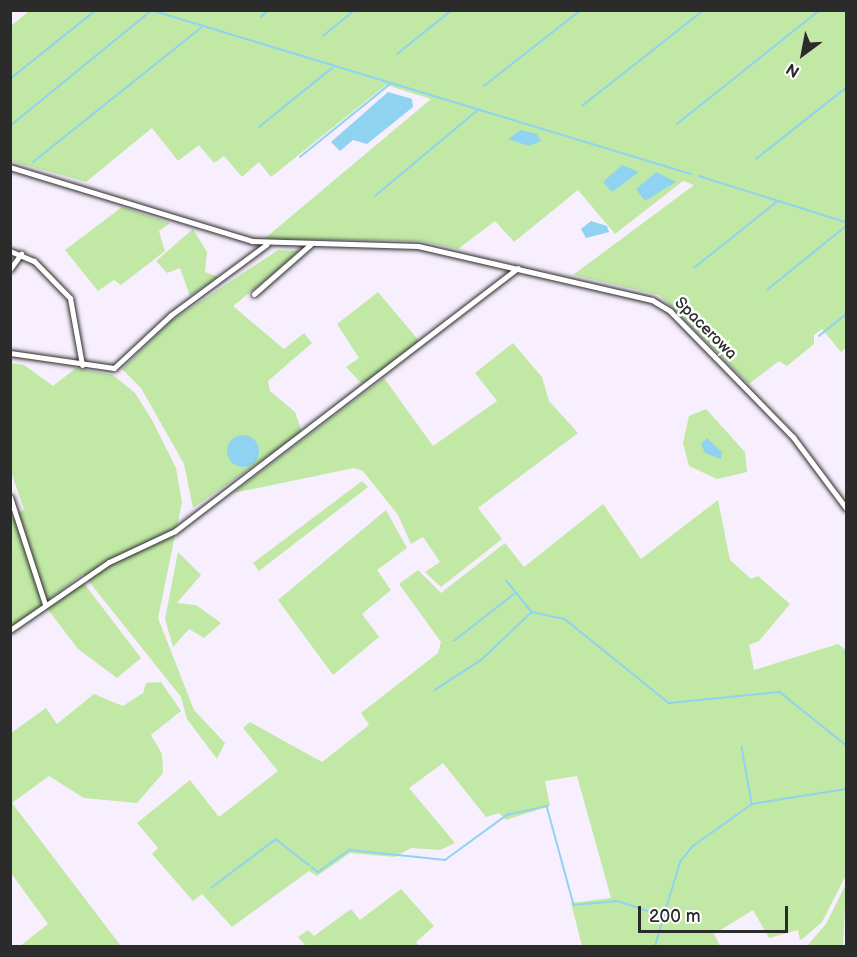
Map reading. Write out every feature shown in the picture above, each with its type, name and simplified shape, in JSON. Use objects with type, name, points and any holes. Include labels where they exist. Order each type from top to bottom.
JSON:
[{"type":"street","name":"Spacerowa","points":[[10,167],[267,244],[418,246],[641,297],[670,311],[793,437],[846,508]]},
{"type":"street","points":[[10,353],[114,368],[171,315],[267,244]]},
{"type":"street","points":[[254,294],[311,244]]},
{"type":"street","points":[[10,251],[21,254],[70,298],[82,365]]},
{"type":"street","points":[[10,269],[21,254]]},
{"type":"street","points":[[10,630],[108,562],[175,531],[518,268]]},
{"type":"street","points":[[10,497],[45,604]]},
{"type":"green space","points":[[29,11],[846,11],[846,347],[841,352],[822,329],[814,335],[814,344],[787,366],[779,361],[749,384],[659,295],[573,275],[694,185],[683,181],[615,234],[578,190],[514,242],[495,221],[458,249],[421,241],[264,239],[431,99],[386,85],[271,177],[259,162],[242,177],[224,156],[214,163],[199,145],[178,161],[152,128],[86,182],[11,161],[11,26]]},
{"type":"green space","points":[[122,207],[170,223],[159,231],[165,251],[121,285],[114,280],[98,291],[65,250]]},
{"type":"green space","points":[[193,229],[207,252],[205,272],[218,277],[190,296],[180,268],[167,273],[156,261]]},
{"type":"green space","points":[[278,250],[301,251],[233,306],[284,349],[304,333],[312,343],[268,381],[270,391],[295,412],[302,432],[193,508],[184,464],[141,388],[122,369],[171,321]]},
{"type":"green space","points":[[378,292],[420,342],[362,384],[346,367],[359,358],[337,324]]},
{"type":"green space","points":[[513,343],[542,377],[549,401],[578,433],[478,508],[502,539],[441,587],[425,572],[440,562],[423,537],[411,544],[398,515],[363,471],[354,468],[233,493],[384,378],[433,446],[497,401],[475,373]]},
{"type":"green space","points":[[11,363],[24,365],[53,386],[76,368],[113,375],[135,393],[152,420],[176,468],[182,502],[158,618],[194,710],[225,743],[217,759],[187,719],[181,697],[83,574],[11,628],[11,519],[24,509],[11,472]]},
{"type":"green space","points":[[706,409],[745,452],[747,472],[717,479],[689,466],[683,443],[689,416]]},
{"type":"green space","points":[[362,481],[368,487],[259,571],[253,563]]},
{"type":"green space","points":[[718,500],[730,560],[751,579],[758,576],[790,604],[759,641],[749,645],[754,670],[838,644],[846,650],[846,875],[822,922],[805,937],[800,940],[798,930],[769,938],[753,910],[714,934],[720,946],[582,946],[571,903],[611,898],[577,776],[545,781],[550,806],[506,820],[499,813],[486,817],[443,763],[409,788],[455,843],[440,850],[411,848],[395,857],[350,853],[317,876],[309,871],[232,927],[202,894],[193,901],[152,854],[158,848],[137,823],[190,780],[219,817],[278,771],[243,728],[250,722],[322,762],[369,725],[361,713],[438,653],[441,642],[399,584],[418,570],[441,593],[505,543],[524,567],[603,504],[641,559]]},
{"type":"green space","points":[[386,510],[407,548],[377,570],[391,590],[362,614],[379,637],[333,675],[278,600]]},
{"type":"green space","points":[[178,552],[201,575],[177,603],[196,605],[221,623],[204,638],[189,629],[173,647],[165,619]]},
{"type":"green space","points":[[83,582],[141,658],[117,678],[78,649],[46,607]]},
{"type":"green space","points":[[161,682],[181,711],[151,735],[162,754],[163,773],[137,803],[84,798],[49,776],[12,803],[121,946],[20,946],[48,924],[11,873],[11,733],[46,708],[57,724],[94,694],[123,706],[143,693],[146,683]]},
{"type":"green space","points":[[846,884],[843,946],[807,946],[826,924]]},
{"type":"green space","points":[[401,889],[434,926],[416,942],[419,946],[306,946],[298,937],[308,930],[314,936],[351,909],[360,920]]},
{"type":"water","points":[[388,92],[412,99],[413,107],[367,144],[353,140],[340,151],[331,142]]},
{"type":"water","points":[[521,130],[537,134],[541,141],[529,146],[508,139]]},
{"type":"water","points":[[622,165],[639,172],[612,192],[603,182]]},
{"type":"water","points":[[656,172],[676,182],[645,201],[636,189]]},
{"type":"water","points":[[591,221],[607,226],[609,232],[586,238],[581,229]]},
{"type":"water","points":[[243,435],[254,440],[259,451],[254,462],[243,467],[232,462],[227,451],[232,440]]},
{"type":"water","points":[[707,438],[722,452],[721,459],[705,453],[701,444]]},
{"type":"waterway","points":[[10,79],[96,10]]},
{"type":"waterway","points":[[151,10],[691,174]]},
{"type":"waterway","points":[[261,17],[268,10]]},
{"type":"waterway","points":[[323,36],[355,10]]},
{"type":"waterway","points":[[397,54],[452,10]]},
{"type":"waterway","points":[[484,86],[581,10]]},
{"type":"waterway","points":[[582,106],[704,10]]},
{"type":"waterway","points":[[677,124],[820,10]]},
{"type":"waterway","points":[[10,126],[151,11]]},
{"type":"waterway","points":[[33,162],[201,28]]},
{"type":"waterway","points":[[259,127],[332,68]]},
{"type":"waterway","points":[[300,157],[390,84]]},
{"type":"waterway","points":[[756,159],[846,88]]},
{"type":"waterway","points":[[375,196],[478,110]]},
{"type":"waterway","points":[[699,176],[846,222]]},
{"type":"waterway","points":[[694,268],[778,201]]},
{"type":"waterway","points":[[767,290],[846,226]]},
{"type":"waterway","points":[[819,336],[846,314]]},
{"type":"waterway","points":[[506,580],[532,612],[565,619],[669,703],[780,692],[846,745]]},
{"type":"waterway","points":[[454,641],[514,594]]},
{"type":"waterway","points":[[435,690],[481,660],[532,612]]},
{"type":"waterway","points":[[742,747],[752,804]]},
{"type":"waterway","points":[[655,946],[680,862],[693,846],[752,804],[846,789]]},
{"type":"waterway","points":[[312,867],[318,872],[350,850],[445,860],[507,815],[547,806],[574,905],[618,901],[666,917]]},
{"type":"waterway","points":[[211,888],[276,839],[309,865]]}]
